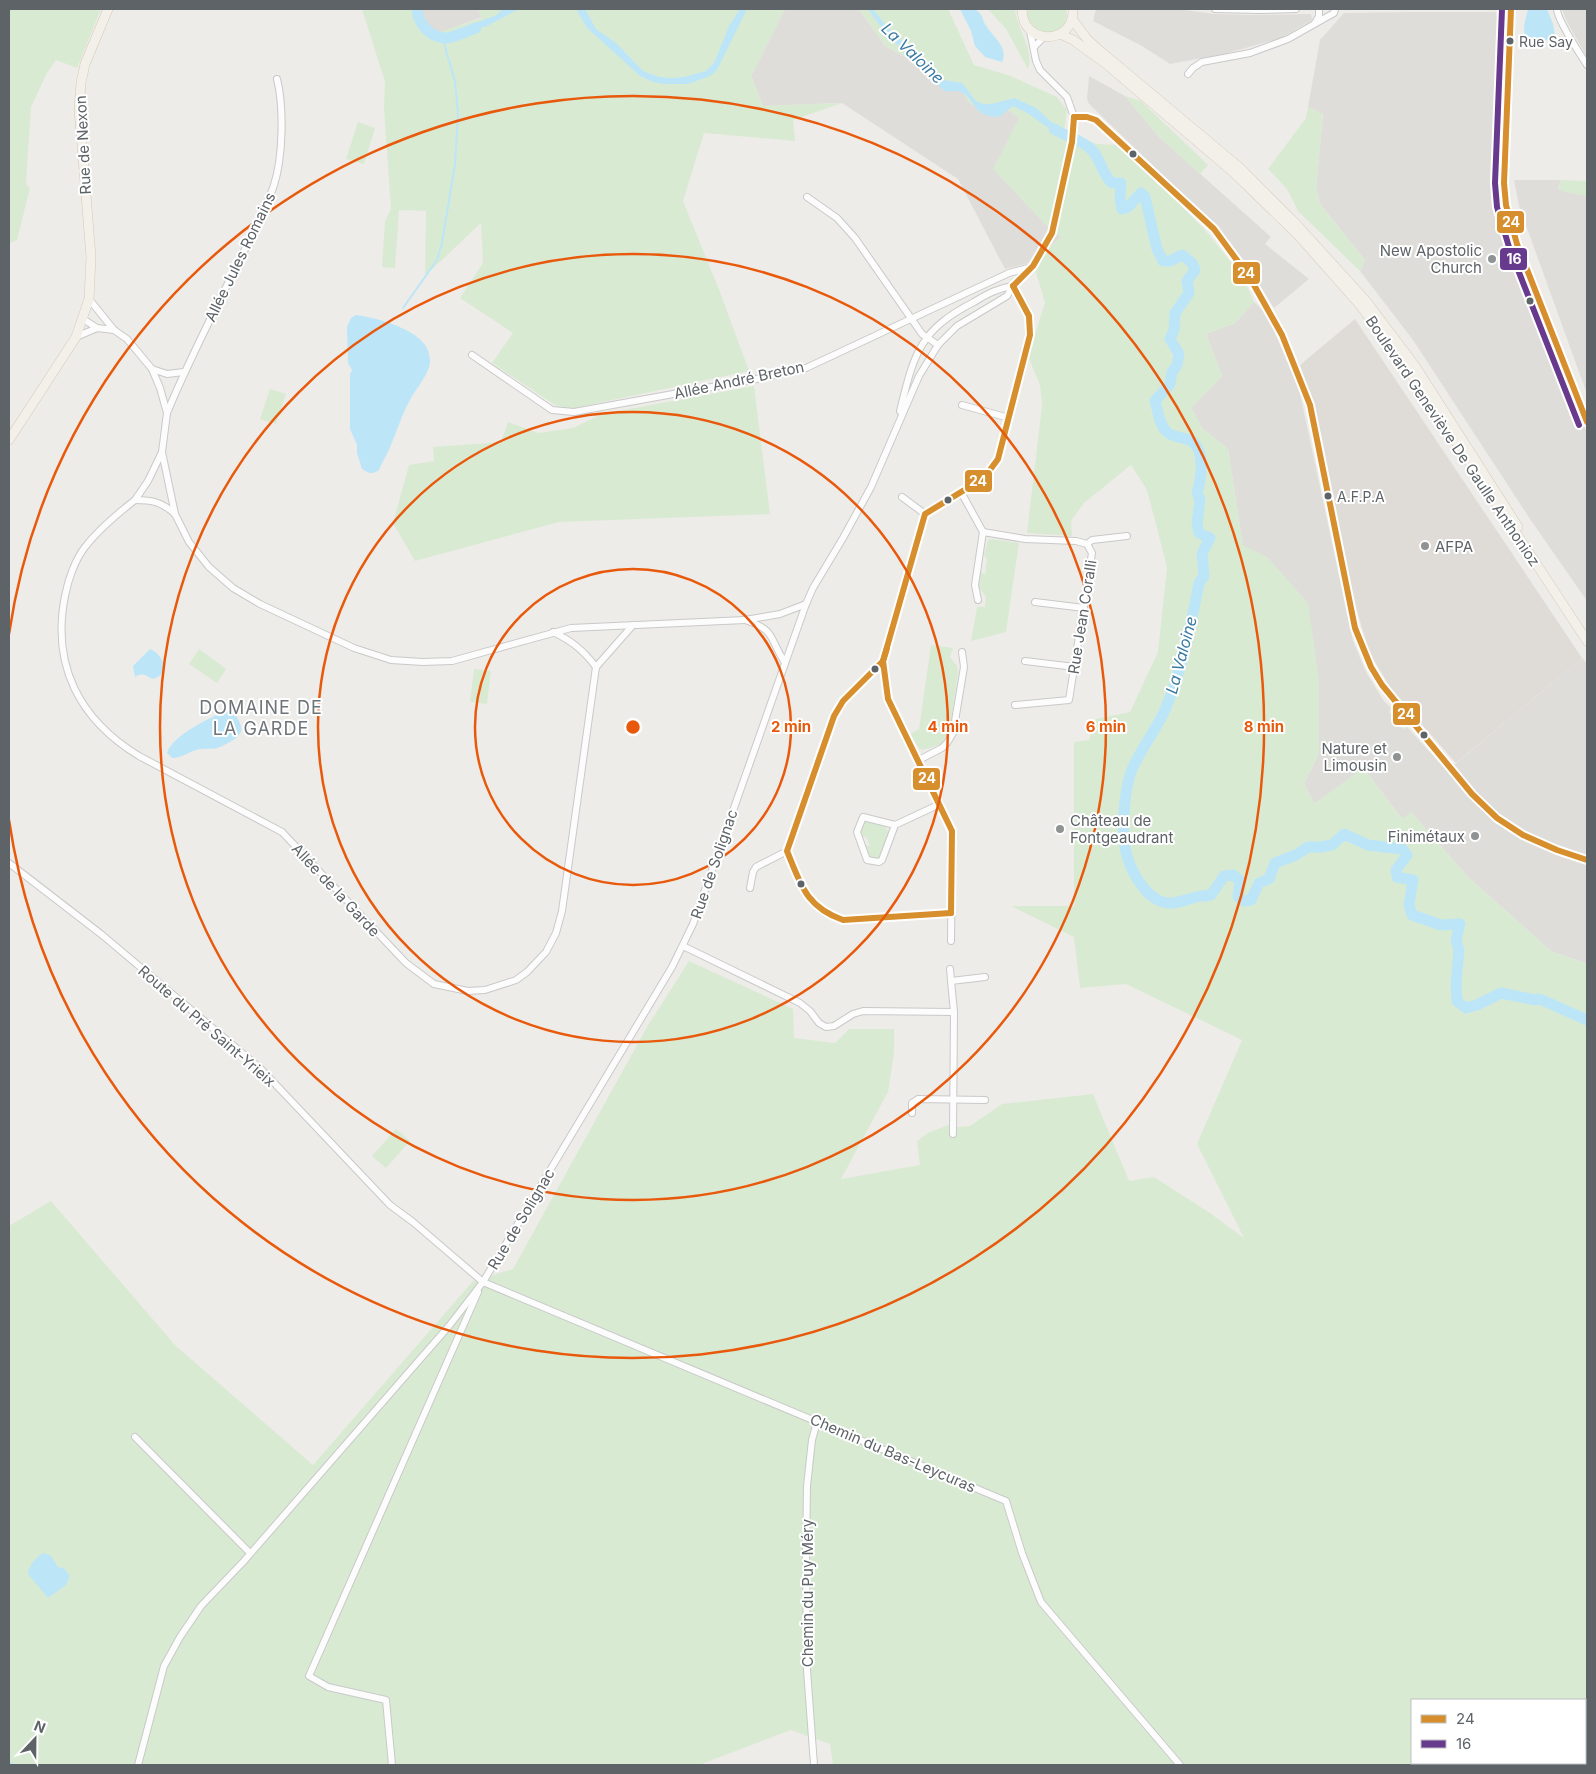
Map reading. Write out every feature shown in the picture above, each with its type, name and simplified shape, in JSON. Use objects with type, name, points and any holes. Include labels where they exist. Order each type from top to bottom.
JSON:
[{"type":"main road","name":"Rue de Nexon","points":[[9,440],[76,337],[89,299],[91,257],[79,109],[85,64],[108,9]]},
{"type":"main road","points":[[1022,9],[1022,17],[1030,31],[1044,37],[1060,34],[1068,28],[1074,12]]},
{"type":"main road","name":"Boulevard Geneviève De Gaulle Anthonioz","points":[[1074,12],[1087,39],[1239,167],[1298,225],[1366,301],[1415,366],[1546,571],[1587,631]]},
{"type":"main road","name":"Boulevard Geneviève De Gaulle Anthonioz","points":[[1060,34],[1073,40],[1105,63],[1233,172],[1298,234],[1360,305],[1410,372],[1587,641]]},
{"type":"street","points":[[1215,9],[1296,9]]},
{"type":"street","points":[[1314,24],[1319,18],[1319,9]]},
{"type":"street","points":[[1188,74],[1202,62],[1250,53],[1288,39],[1334,13],[1335,9]]},
{"type":"street","points":[[1511,9],[1504,183],[1506,205],[1518,244],[1587,422]]},
{"type":"street","points":[[1558,9],[1557,13],[1587,65]]},
{"type":"street","points":[[1030,31],[1036,62],[1040,70],[1067,97],[1074,117],[1087,117],[1096,120],[1214,229],[1250,278],[1264,301],[1282,335],[1310,405],[1355,628],[1371,668],[1382,685],[1472,794],[1497,818],[1523,835],[1587,860]]},
{"type":"street","points":[[1034,47],[1044,37]]},
{"type":"street","name":"Allée Jules Romains","points":[[167,413],[184,372],[259,221],[274,184],[281,147],[282,96],[277,79]]},
{"type":"street","name":"Rue de Solignac","points":[[483,1282],[672,968],[683,946],[701,901],[784,661],[806,604],[813,588],[871,487],[919,376],[938,344],[956,326],[1007,296],[1013,286],[1033,266],[1052,233],[1072,142],[1074,117]]},
{"type":"street","points":[[807,197],[837,218],[855,238],[922,334],[938,344]]},
{"type":"street","name":"Allée André Breton","points":[[472,355],[552,410],[574,412],[806,368],[1009,273],[1033,266]]},
{"type":"street","points":[[951,941],[952,831],[888,699],[883,661],[925,514],[984,478],[998,459],[1030,334],[1029,316],[1013,286]]},
{"type":"street","name":"Rue de Solignac","points":[[897,424],[914,358],[927,337],[940,322],[954,312],[1000,288],[1013,286]]},
{"type":"street","name":"Allée de la Garde","points":[[89,299],[114,330],[127,339],[152,369],[167,413],[162,452],[148,481],[135,500],[117,514],[84,548],[74,567],[66,589],[62,614],[62,644],[68,670],[78,696],[103,729],[120,745],[282,832],[406,963],[434,984],[468,991],[502,986],[516,980],[527,972],[546,952],[556,933],[562,911],[596,667]]},
{"type":"street","points":[[83,319],[97,328],[114,330]]},
{"type":"street","points":[[76,337],[97,328]]},
{"type":"street","points":[[152,369],[167,374],[184,372]]},
{"type":"street","points":[[962,405],[1009,418]]},
{"type":"street","name":"Allée de la Garde","points":[[162,452],[175,514],[189,542],[209,567],[233,588],[260,604],[354,648],[391,660],[452,661],[571,628],[745,620],[780,614],[806,604]]},
{"type":"street","points":[[960,492],[983,532],[975,585],[978,600]]},
{"type":"street","points":[[902,497],[925,514]]},
{"type":"street","points":[[135,500],[152,500],[166,505],[175,514]]},
{"type":"street","name":"Rue Jean Coralli","points":[[983,532],[1025,539],[1076,541],[1087,544],[1092,553],[1070,700],[1015,705]]},
{"type":"street","points":[[1087,544],[1092,540],[1127,536]]},
{"type":"street","points":[[1034,602],[1084,608]]},
{"type":"street","points":[[745,620],[763,628],[773,638],[784,661]]},
{"type":"street","points":[[553,632],[570,640],[587,655],[596,667],[633,625]]},
{"type":"street","points":[[918,761],[942,748],[954,733],[964,666],[962,652]]},
{"type":"street","points":[[883,661],[843,701],[834,716],[787,852],[809,900],[818,908],[836,918],[843,920],[951,913]]},
{"type":"street","points":[[1026,661],[1074,667]]},
{"type":"street","points":[[895,825],[882,860],[879,862],[867,860],[857,832],[864,816],[895,825],[940,804]]},
{"type":"street","points":[[750,888],[753,872],[756,867],[787,852]]},
{"type":"street","name":"Route du Pré Saint-Yrieix","points":[[9,863],[101,934],[260,1068],[390,1205],[413,1222],[483,1282]]},
{"type":"street","points":[[683,946],[800,1003],[810,1011],[818,1023],[826,1027],[834,1026],[853,1014],[863,1011],[954,1012]]},
{"type":"street","points":[[950,969],[954,1012],[953,1134]]},
{"type":"street","points":[[951,981],[986,977]]},
{"type":"street","points":[[912,1113],[912,1103],[918,1099],[985,1100]]},
{"type":"street","points":[[138,1765],[164,1666],[180,1637],[201,1606],[250,1553],[449,1326],[483,1282]]},
{"type":"street","points":[[392,1765],[386,1700],[328,1687],[309,1676],[483,1282]]},
{"type":"street","name":"Chemin du Bas-Leycuras","points":[[483,1282],[1006,1501],[1022,1553],[1041,1602],[1180,1765]]},
{"type":"street","name":"Chemin du Puy Méry","points":[[814,1765],[806,1654],[806,1565],[807,1486],[812,1440],[817,1422]]},
{"type":"street","points":[[134,1437],[250,1553]]},
{"type":"shaded area","points":[[417,9],[478,9],[482,17],[437,34],[419,17]]},
{"type":"shaded area","points":[[785,9],[859,9],[885,46],[946,79],[961,90],[1008,110],[1020,118],[1043,222],[1061,237],[1033,262],[1005,269],[958,179],[842,103],[763,106],[751,76]]},
{"type":"shaded area","points":[[1096,9],[1177,9],[1215,14],[1249,15],[1311,14],[1312,20],[1281,38],[1224,54],[1170,64],[1142,46],[1093,21]]},
{"type":"shaded area","points":[[1562,9],[1587,9],[1587,57],[1567,22]]},
{"type":"shaded area","points":[[1495,12],[1502,22],[1494,209],[1587,432],[1587,601],[1530,519],[1413,340],[1360,271],[1365,260],[1320,204],[1316,188],[1323,114],[1308,107],[1320,40],[1344,13]]},
{"type":"shaded area","points":[[1089,76],[1125,96],[1159,137],[1271,237],[1265,244],[1309,279],[1274,308],[1246,263],[1219,229],[1089,104],[1087,99]]},
{"type":"shaded area","points":[[1514,180],[1561,180],[1558,188],[1587,196],[1587,394],[1519,206]]},
{"type":"shaded area","points":[[1254,302],[1263,310],[1274,331],[1299,389],[1353,641],[1366,672],[1383,700],[1391,708],[1389,712],[1403,729],[1407,727],[1447,771],[1582,658],[1587,663],[1587,964],[1551,951],[1468,877],[1411,812],[1403,820],[1364,769],[1314,804],[1304,784],[1319,753],[1268,558],[1243,546],[1228,449],[1202,428],[1191,408],[1222,376],[1206,334],[1235,323]]},
{"type":"shaded area","name":"AFPA","points":[[1355,319],[1582,658],[1456,763],[1393,692],[1369,652],[1353,597],[1315,407],[1300,365]]},
{"type":"green space","points":[[9,9],[101,9],[77,68],[56,60],[47,73],[31,107],[26,184],[30,188],[17,240],[9,243]]},
{"type":"green space","points":[[362,9],[417,9],[419,17],[437,33],[482,18],[478,9],[785,9],[751,76],[763,106],[842,103],[793,120],[795,141],[704,133],[683,201],[720,292],[749,371],[570,409],[555,405],[492,363],[513,333],[460,298],[483,263],[481,223],[425,276],[426,211],[399,210],[395,268],[382,267],[385,221],[391,209],[384,109],[385,82]]},
{"type":"green space","points":[[859,9],[948,9],[974,65],[1008,75],[1057,97],[1067,110],[1064,132],[1097,144],[1121,145],[1205,230],[1243,277],[1254,302],[1235,323],[1206,334],[1222,376],[1191,408],[1202,428],[1228,449],[1243,545],[1268,558],[1308,603],[1319,680],[1319,753],[1304,784],[1314,804],[1363,768],[1402,819],[1411,812],[1468,877],[1551,951],[1587,964],[1587,1765],[833,1765],[830,1744],[791,1730],[699,1765],[9,1765],[9,1226],[51,1201],[175,1345],[313,1465],[473,1281],[513,1269],[647,1027],[689,961],[793,1009],[794,1038],[835,1043],[849,1029],[894,1029],[894,1054],[888,1092],[841,1179],[920,1165],[917,1141],[928,1133],[948,1125],[957,1127],[970,1126],[1002,1104],[1093,1094],[1129,1181],[1154,1177],[1210,1213],[1244,1238],[1197,1144],[1242,1040],[1126,984],[1080,988],[1074,937],[1011,906],[1074,906],[1074,742],[1089,740],[1096,719],[1130,712],[1158,652],[1167,567],[1147,490],[1131,465],[1084,503],[1071,521],[1072,536],[1027,533],[1042,405],[1040,385],[1028,356],[1045,303],[1033,262],[1061,237],[1043,222],[993,169],[1019,118],[1008,110],[980,109],[969,103],[961,90],[946,79],[885,46]]},
{"type":"green space","points":[[988,9],[1015,10],[1029,55],[1028,69],[1006,29]]},
{"type":"green space","points":[[1028,9],[1066,9],[1066,19],[1062,27],[1056,31],[1048,33],[1040,31],[1033,27],[1028,19]]},
{"type":"green space","points":[[1125,96],[1141,101],[1208,165],[1200,174],[1159,137]]},
{"type":"green space","points":[[1308,107],[1323,114],[1316,188],[1320,204],[1365,260],[1360,271],[1298,211],[1287,189],[1268,169],[1306,118]]},
{"type":"green space","points":[[358,122],[375,128],[364,164],[346,159]]},
{"type":"green space","points":[[1561,180],[1587,181],[1587,196],[1564,192],[1558,189]]},
{"type":"green space","points":[[754,386],[770,514],[559,522],[415,561],[393,523],[409,465],[434,461],[433,447],[501,442],[508,422],[538,433],[573,428],[602,414]]},
{"type":"green space","points":[[270,389],[286,394],[276,424],[260,419]]},
{"type":"green space","points":[[988,540],[1019,543],[1006,632],[971,641],[977,607],[985,607],[986,597],[978,586],[980,571],[985,575],[987,559],[984,555]]},
{"type":"green space","points":[[931,645],[953,648],[950,657],[957,666],[958,672],[950,730],[941,744],[923,750],[919,748],[910,734],[919,729]]},
{"type":"green space","points":[[199,649],[226,669],[217,683],[189,664]]},
{"type":"green space","points":[[474,669],[491,671],[487,704],[470,702]]},
{"type":"green space","points":[[868,820],[884,826],[889,832],[883,853],[877,858],[867,853],[865,845],[870,846],[867,838],[862,836],[860,829],[862,824]]},
{"type":"green space","points":[[396,1129],[410,1141],[386,1168],[372,1156]]},
{"type":"water","points":[[413,9],[420,9],[426,24],[434,30],[448,33],[497,15],[502,9],[519,9],[487,26],[439,39],[429,35],[422,28],[416,19]]},
{"type":"water","points":[[576,9],[585,9],[596,29],[616,43],[643,71],[659,77],[672,78],[706,71],[714,63],[729,26],[740,9],[747,9],[717,70],[710,76],[688,84],[664,84],[653,82],[640,76],[587,28]]},
{"type":"water","points":[[868,9],[873,9],[884,23],[943,80],[962,83],[976,101],[983,104],[1015,98],[1036,108],[1067,134],[1066,140],[1027,113],[1013,106],[999,117],[990,116],[979,111],[966,95],[958,91],[944,91],[884,31]]},
{"type":"water","points":[[960,9],[974,9],[979,12],[985,25],[1000,43],[1004,52],[1002,62],[985,57],[975,46],[971,31]]},
{"type":"water","points":[[1528,9],[1547,9],[1555,35],[1541,42],[1527,39],[1524,24]]},
{"type":"water","points":[[356,315],[389,323],[412,334],[422,341],[428,349],[430,359],[426,375],[406,407],[379,470],[372,473],[362,469],[357,453],[357,445],[350,429],[350,374],[352,370],[348,363],[347,327],[351,318]]},
{"type":"water","points":[[150,649],[162,660],[163,670],[161,674],[152,679],[142,674],[135,677],[133,666]]},
{"type":"water","points":[[227,710],[232,710],[239,720],[240,734],[234,739],[218,748],[197,750],[176,758],[172,758],[167,753],[184,733]]},
{"type":"water","points":[[45,1553],[51,1556],[58,1567],[64,1568],[70,1576],[66,1585],[48,1598],[28,1574],[34,1561]]},
{"type":"waterway","name":"La Valoine","points":[[417,9],[422,25],[434,35],[440,37],[452,37],[476,28]]},
{"type":"waterway","points":[[403,308],[437,260],[442,243],[455,164],[458,114],[455,81],[442,37]]},
{"type":"waterway","name":"La Valoine","points":[[1054,129],[1088,146],[1095,154],[1112,183],[1121,183],[1120,200],[1122,209],[1128,207],[1141,193],[1145,197],[1157,249],[1163,261],[1170,261],[1182,255],[1192,263],[1195,270],[1187,281],[1189,293],[1175,313],[1174,330],[1170,339],[1179,354],[1177,365],[1172,372],[1170,384],[1155,401],[1165,430],[1171,435],[1191,441],[1199,451],[1201,465],[1197,493],[1200,500],[1197,523],[1199,533],[1210,538],[1202,554],[1204,576],[1199,583],[1178,675],[1167,705],[1134,765],[1128,784],[1124,807],[1124,842],[1128,859],[1138,880],[1154,898],[1173,903],[1211,895],[1224,876],[1233,875],[1240,881],[1238,897],[1244,901],[1251,900],[1259,883],[1269,879],[1275,863],[1296,855],[1308,847],[1332,845],[1344,834],[1368,845],[1402,849],[1407,855],[1396,870],[1397,877],[1413,880],[1409,905],[1412,915],[1441,925],[1460,924],[1456,940],[1459,950],[1456,983],[1457,1001],[1466,1008],[1477,1005],[1501,993],[1542,1000],[1587,1020]]},
{"type":"waterway","points":[[9,1762],[14,1765]]},
{"type":"transit line","name":"16","points":[[1502,9],[1495,183],[1497,207],[1509,247],[1579,425]]},
{"type":"transit line","name":"24","points":[[1511,9],[1504,183],[1506,205],[1517,244],[1587,422]]},
{"type":"transit line","name":"24","points":[[1074,117],[1087,117],[1096,120],[1214,229],[1250,278],[1282,335],[1310,405],[1355,628],[1371,667],[1382,685],[1472,794],[1497,818],[1523,835],[1557,850],[1587,860]]},
{"type":"transit line","name":"24","points":[[1013,286],[1033,266],[1052,233],[1072,142],[1074,117]]},
{"type":"transit line","name":"24","points":[[951,913],[843,920],[821,909],[806,893],[787,851],[834,716],[843,701],[883,661],[925,514],[984,478],[998,459],[1030,335],[1029,316],[1013,286]]},
{"type":"transit line","name":"24","points":[[887,648],[883,661],[888,699],[952,831],[951,913]]},
{"type":"place","name":"Rue Say","points":[[1510,41]]},
{"type":"place","name":"New Apostolic Church","points":[[1492,259]]},
{"type":"place","name":"A.F.P.A","points":[[1328,496]]},
{"type":"place","name":"AFPA","points":[[1425,546]]},
{"type":"place","name":"Nature et Limousin","points":[[1397,757]]},
{"type":"place","name":"Château de Fontgeaudrant","points":[[1060,829]]},
{"type":"place","name":"Finimétaux","points":[[1475,836]]},
{"type":"district","name":"DOMAINE DE LA GARDE","points":[[261,718]]}]
